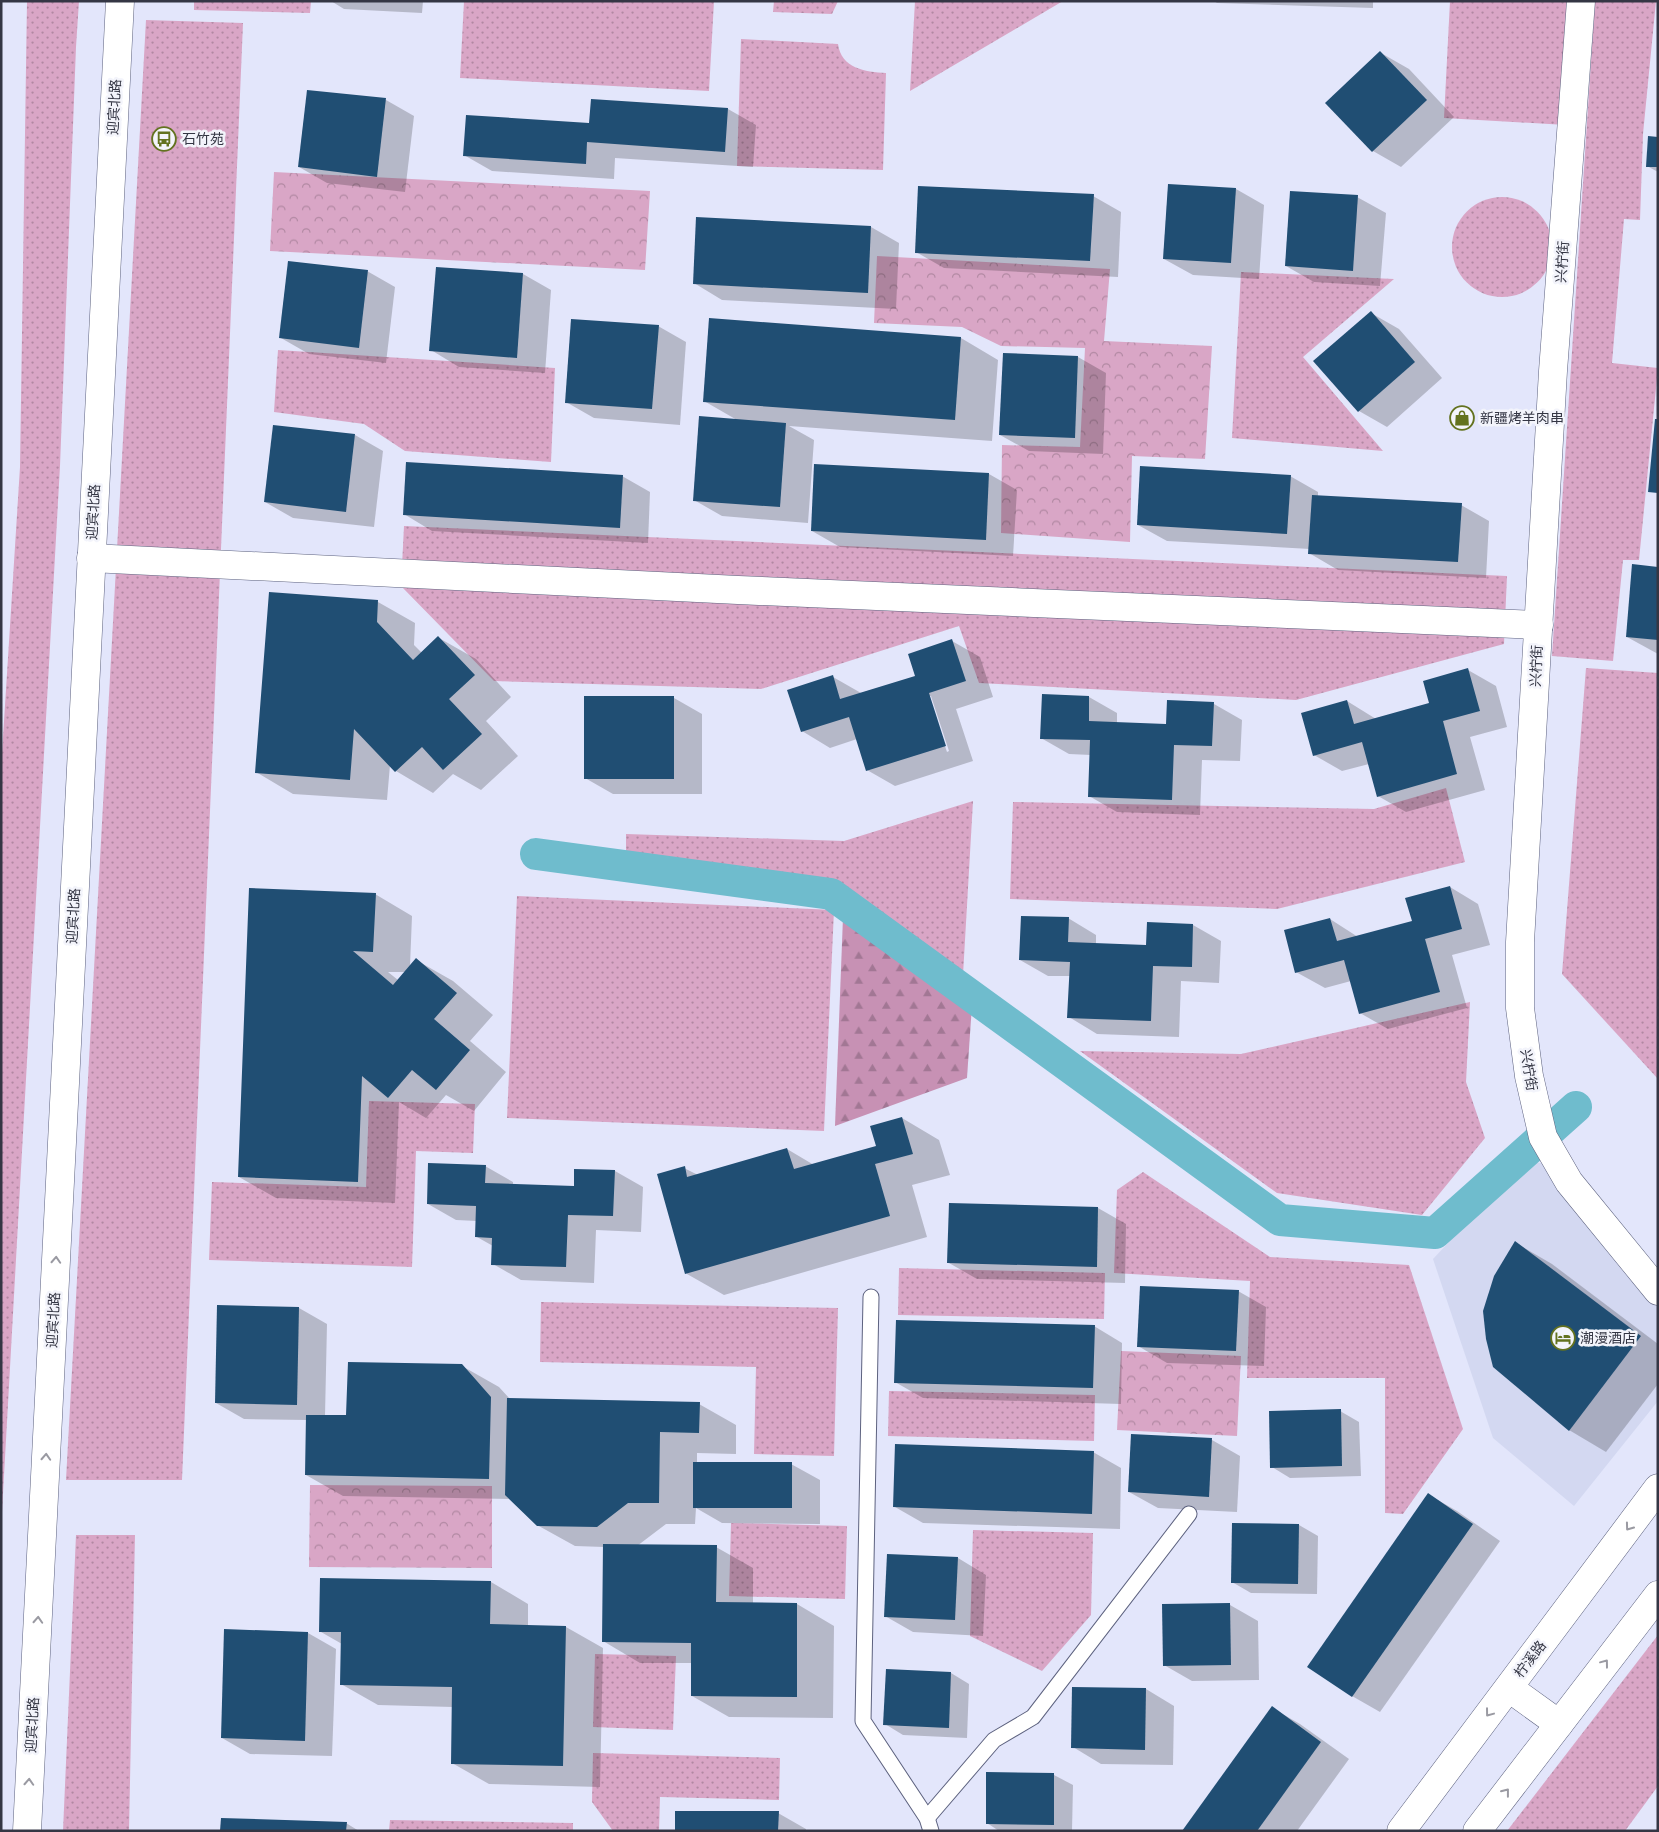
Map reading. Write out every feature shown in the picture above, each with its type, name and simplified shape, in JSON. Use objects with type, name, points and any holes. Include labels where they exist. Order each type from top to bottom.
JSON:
[{"type":"street","name":"迎宾北路","points":[[27,1831],[120,1]]},
{"type":"street","name":"兴柠街","points":[[1581,1],[1553,371],[1520,942],[1520,1008],[1529,1076],[1542,1137],[1568,1182],[1658,1291]]},
{"type":"street","points":[[91,558],[738,590],[1539,625]]},
{"type":"street","name":"柠溪路","points":[[1401,1831],[1658,1488]]},
{"type":"street","points":[[1477,1831],[1658,1595]]},
{"type":"street","points":[[1508,1688],[1559,1724]]},
{"type":"lane","points":[[871,1297],[863,1721],[929,1824],[994,1740],[1033,1717],[1189,1514]]},
{"type":"shaded area","points":[[1525,1161],[1548,1164],[1658,1304],[1658,1401],[1574,1506],[1493,1438],[1433,1259]]},
{"type":"green space","points":[[27,1],[79,1],[60,466],[1,1530],[1,769],[20,467]]},
{"type":"green space","points":[[194,1],[311,1],[310,13],[194,10]]},
{"type":"green space","points":[[464,1],[714,1],[709,91],[460,78]]},
{"type":"green space","points":[[774,1],[838,1],[832,14],[773,12]]},
{"type":"green space","points":[[915,1],[1063,1],[910,91]]},
{"type":"green space","points":[[1450,1],[1572,1],[1566,125],[1444,118]]},
{"type":"green space","points":[[1595,1],[1656,1],[1643,134],[1640,220],[1624,219],[1612,363],[1658,368],[1639,560],[1623,560],[1613,661],[1552,656]]},
{"type":"green space","points":[[146,20],[243,23],[182,1480],[66,1480]]},
{"type":"green space","points":[[741,39],[838,44],[844,59],[855,67],[862,70],[886,73],[883,170],[737,166]]},
{"type":"green space","points":[[274,172],[650,191],[645,270],[270,251]]},
{"type":"green space","points":[[1502,197],[1521,201],[1538,211],[1548,228],[1552,247],[1548,266],[1538,283],[1521,293],[1502,297],[1483,293],[1466,283],[1456,266],[1452,247],[1456,228],[1466,211],[1483,201]]},
{"type":"green space","points":[[877,256],[1110,269],[1104,341],[1212,346],[1205,459],[1132,456],[1130,542],[1001,533],[1002,445],[1080,447],[1085,348],[1001,346],[962,327],[874,323]]},
{"type":"green space","points":[[1241,272],[1394,279],[1303,357],[1383,451],[1232,438]]},
{"type":"green space","points":[[278,350],[555,368],[551,462],[405,451],[364,424],[274,412]]},
{"type":"green space","points":[[404,526],[1507,576],[1504,644],[1296,700],[979,683],[959,626],[761,689],[494,681],[401,586]]},
{"type":"green space","points":[[1586,668],[1658,673],[1658,1079],[1562,974]]},
{"type":"green space","points":[[1446,788],[1465,862],[1277,909],[1010,899],[1013,802],[1374,809]]},
{"type":"green space","points":[[973,801],[963,975],[839,881],[626,853],[626,834],[844,841]]},
{"type":"green space","points":[[517,896],[834,910],[824,1131],[507,1118]]},
{"type":"green space","points":[[843,917],[972,1005],[967,1078],[835,1126]]},
{"type":"green space","points":[[1470,1002],[1466,1082],[1485,1138],[1422,1215],[1277,1193],[1080,1051],[1241,1054]]},
{"type":"green space","points":[[369,1101],[475,1104],[473,1153],[416,1151],[412,1267],[209,1260],[212,1182],[366,1187]]},
{"type":"green space","points":[[1143,1172],[1270,1257],[1409,1265],[1463,1429],[1403,1514],[1385,1513],[1385,1378],[1247,1378],[1250,1281],[1114,1273],[1117,1190]]},
{"type":"green space","points":[[899,1268],[1105,1273],[1104,1319],[898,1315]]},
{"type":"green space","points":[[541,1302],[838,1308],[834,1456],[754,1454],[756,1367],[540,1362]]},
{"type":"green space","points":[[1121,1351],[1241,1356],[1237,1436],[1117,1430]]},
{"type":"green space","points":[[889,1391],[1095,1395],[1094,1441],[888,1436]]},
{"type":"green space","points":[[310,1485],[492,1486],[492,1568],[309,1567]]},
{"type":"green space","points":[[731,1523],[847,1526],[845,1599],[729,1596]]},
{"type":"green space","points":[[973,1530],[1093,1533],[1091,1615],[1042,1671],[970,1636]]},
{"type":"green space","points":[[76,1535],[135,1535],[129,1831],[63,1831]]},
{"type":"green space","points":[[1658,1635],[1658,1786],[1625,1831],[1507,1831]]},
{"type":"green space","points":[[595,1654],[676,1656],[673,1730],[593,1727]]},
{"type":"green space","points":[[593,1753],[780,1758],[779,1800],[660,1797],[659,1831],[613,1831],[592,1802]]},
{"type":"green space","points":[[390,1820],[573,1823],[573,1831],[389,1831]]},
{"type":"building","points":[[1380,51],[1427,100],[1372,152],[1325,103]]},
{"type":"building","points":[[307,90],[386,98],[377,177],[298,167]]},
{"type":"building","points":[[591,99],[728,108],[725,152],[587,142],[586,164],[463,156],[466,115],[589,123]]},
{"type":"building","points":[[1648,136],[1658,137],[1658,167],[1646,167]]},
{"type":"building","points":[[1168,184],[1236,188],[1231,263],[1163,259]]},
{"type":"building","points":[[918,186],[1094,194],[1090,261],[915,253]]},
{"type":"building","points":[[1290,191],[1358,195],[1353,271],[1285,266]]},
{"type":"building","points":[[696,217],[871,226],[868,293],[693,284]]},
{"type":"building","points":[[288,261],[368,270],[359,348],[279,338]]},
{"type":"building","points":[[436,267],[523,273],[517,358],[429,351]]},
{"type":"building","points":[[1371,311],[1415,362],[1358,412],[1313,361]]},
{"type":"building","points":[[709,318],[961,337],[955,420],[703,402]]},
{"type":"building","points":[[571,319],[659,325],[652,409],[565,403]]},
{"type":"building","points":[[1003,353],[1078,356],[1075,438],[999,435]]},
{"type":"building","points":[[699,416],[786,423],[780,507],[693,501]]},
{"type":"building","points":[[1655,419],[1658,419],[1658,493],[1648,492]]},
{"type":"building","points":[[273,425],[355,434],[346,512],[264,502]]},
{"type":"building","points":[[406,462],[623,475],[620,528],[403,515]]},
{"type":"building","points":[[814,464],[989,473],[986,540],[811,531]]},
{"type":"building","points":[[1140,466],[1291,475],[1287,534],[1137,525]]},
{"type":"building","points":[[1312,495],[1462,503],[1458,562],[1308,554]]},
{"type":"building","points":[[1632,564],[1658,567],[1658,640],[1626,637]]},
{"type":"building","points":[[269,592],[378,600],[377,622],[413,660],[438,636],[475,675],[449,699],[482,734],[443,770],[422,747],[395,772],[354,729],[350,780],[255,773]]},
{"type":"building","points":[[952,639],[966,681],[929,693],[946,746],[866,771],[849,717],[801,732],[787,690],[833,675],[840,699],[915,676],[908,654]]},
{"type":"building","points":[[1468,668],[1480,711],[1443,721],[1457,774],[1377,797],[1362,742],[1313,756],[1301,713],[1347,700],[1354,724],[1429,703],[1423,681]]},
{"type":"building","points":[[1042,694],[1089,696],[1089,721],[1166,724],[1167,700],[1214,702],[1212,746],[1174,745],[1172,800],[1088,797],[1090,740],[1040,739]]},
{"type":"building","points":[[584,696],[674,696],[674,779],[584,779]]},
{"type":"building","points":[[1450,886],[1462,929],[1425,939],[1440,992],[1359,1014],[1344,960],[1295,973],[1284,930],[1330,918],[1337,941],[1412,921],[1405,898]]},
{"type":"building","points":[[249,888],[376,893],[373,952],[353,951],[393,985],[416,958],[457,993],[434,1019],[470,1050],[436,1090],[412,1070],[388,1098],[362,1076],[358,1182],[238,1177]]},
{"type":"building","points":[[1021,916],[1069,917],[1068,942],[1146,945],[1147,922],[1193,924],[1192,967],[1153,966],[1151,1021],[1067,1018],[1070,962],[1019,960]]},
{"type":"building","points":[[902,1117],[913,1154],[875,1164],[890,1216],[685,1274],[657,1174],[685,1166],[687,1177],[787,1148],[794,1169],[876,1146],[870,1126]]},
{"type":"building","points":[[428,1163],[486,1165],[485,1183],[574,1186],[574,1169],[615,1170],[613,1216],[568,1215],[566,1267],[491,1265],[492,1238],[475,1237],[476,1206],[427,1204]]},
{"type":"building","points":[[949,1203],[1098,1207],[1097,1267],[947,1263]]},
{"type":"building","name":"潮漫酒店","points":[[1515,1241],[1641,1336],[1569,1431],[1493,1367],[1486,1339],[1483,1311],[1494,1276]]},
{"type":"building","points":[[1140,1286],[1239,1290],[1236,1351],[1137,1347]]},
{"type":"building","points":[[217,1305],[299,1307],[297,1405],[215,1403]]},
{"type":"building","points":[[896,1320],[1095,1325],[1093,1388],[894,1383]]},
{"type":"building","points":[[348,1362],[462,1364],[491,1397],[489,1479],[305,1475],[306,1415],[346,1415]]},
{"type":"building","points":[[507,1398],[700,1402],[699,1433],[660,1432],[659,1503],[628,1503],[597,1527],[537,1526],[505,1495]]},
{"type":"building","points":[[1341,1409],[1342,1466],[1270,1468],[1269,1411]]},
{"type":"building","points":[[1131,1434],[1212,1438],[1209,1497],[1128,1492]]},
{"type":"building","points":[[895,1444],[1094,1451],[1092,1514],[893,1507]]},
{"type":"building","points":[[693,1462],[792,1462],[792,1508],[693,1508]]},
{"type":"building","points":[[1428,1493],[1473,1524],[1352,1697],[1307,1667]]},
{"type":"building","points":[[1232,1523],[1299,1524],[1298,1584],[1231,1583]]},
{"type":"building","points":[[603,1544],[717,1545],[716,1602],[797,1603],[797,1697],[691,1696],[691,1643],[602,1642]]},
{"type":"building","points":[[887,1554],[958,1557],[955,1620],[884,1617]]},
{"type":"building","points":[[320,1578],[491,1581],[490,1624],[566,1626],[563,1766],[451,1764],[452,1687],[340,1685],[341,1632],[319,1632]]},
{"type":"building","points":[[1230,1603],[1231,1665],[1163,1666],[1162,1604]]},
{"type":"building","points":[[224,1629],[308,1632],[305,1741],[221,1738]]},
{"type":"building","points":[[886,1669],[951,1672],[949,1728],[883,1725]]},
{"type":"building","points":[[1072,1687],[1146,1688],[1145,1750],[1071,1748]]},
{"type":"building","points":[[1272,1706],[1321,1742],[1257,1831],[1182,1831]]},
{"type":"building","points":[[986,1772],[1054,1773],[1054,1825],[986,1824]]},
{"type":"building","points":[[675,1811],[779,1811],[778,1831],[675,1831]]},
{"type":"building","points":[[221,1818],[347,1822],[346,1831],[220,1831]]},
{"type":"waterway","points":[[536,854],[831,894],[1280,1220],[1435,1233],[1576,1107]]},
{"type":"place","name":"石竹苑","points":[[164,139]]},
{"type":"place","name":"新疆烤羊肉串","points":[[1462,418]]},
{"type":"place","name":"潮漫酒店","points":[[1563,1338]]}]
